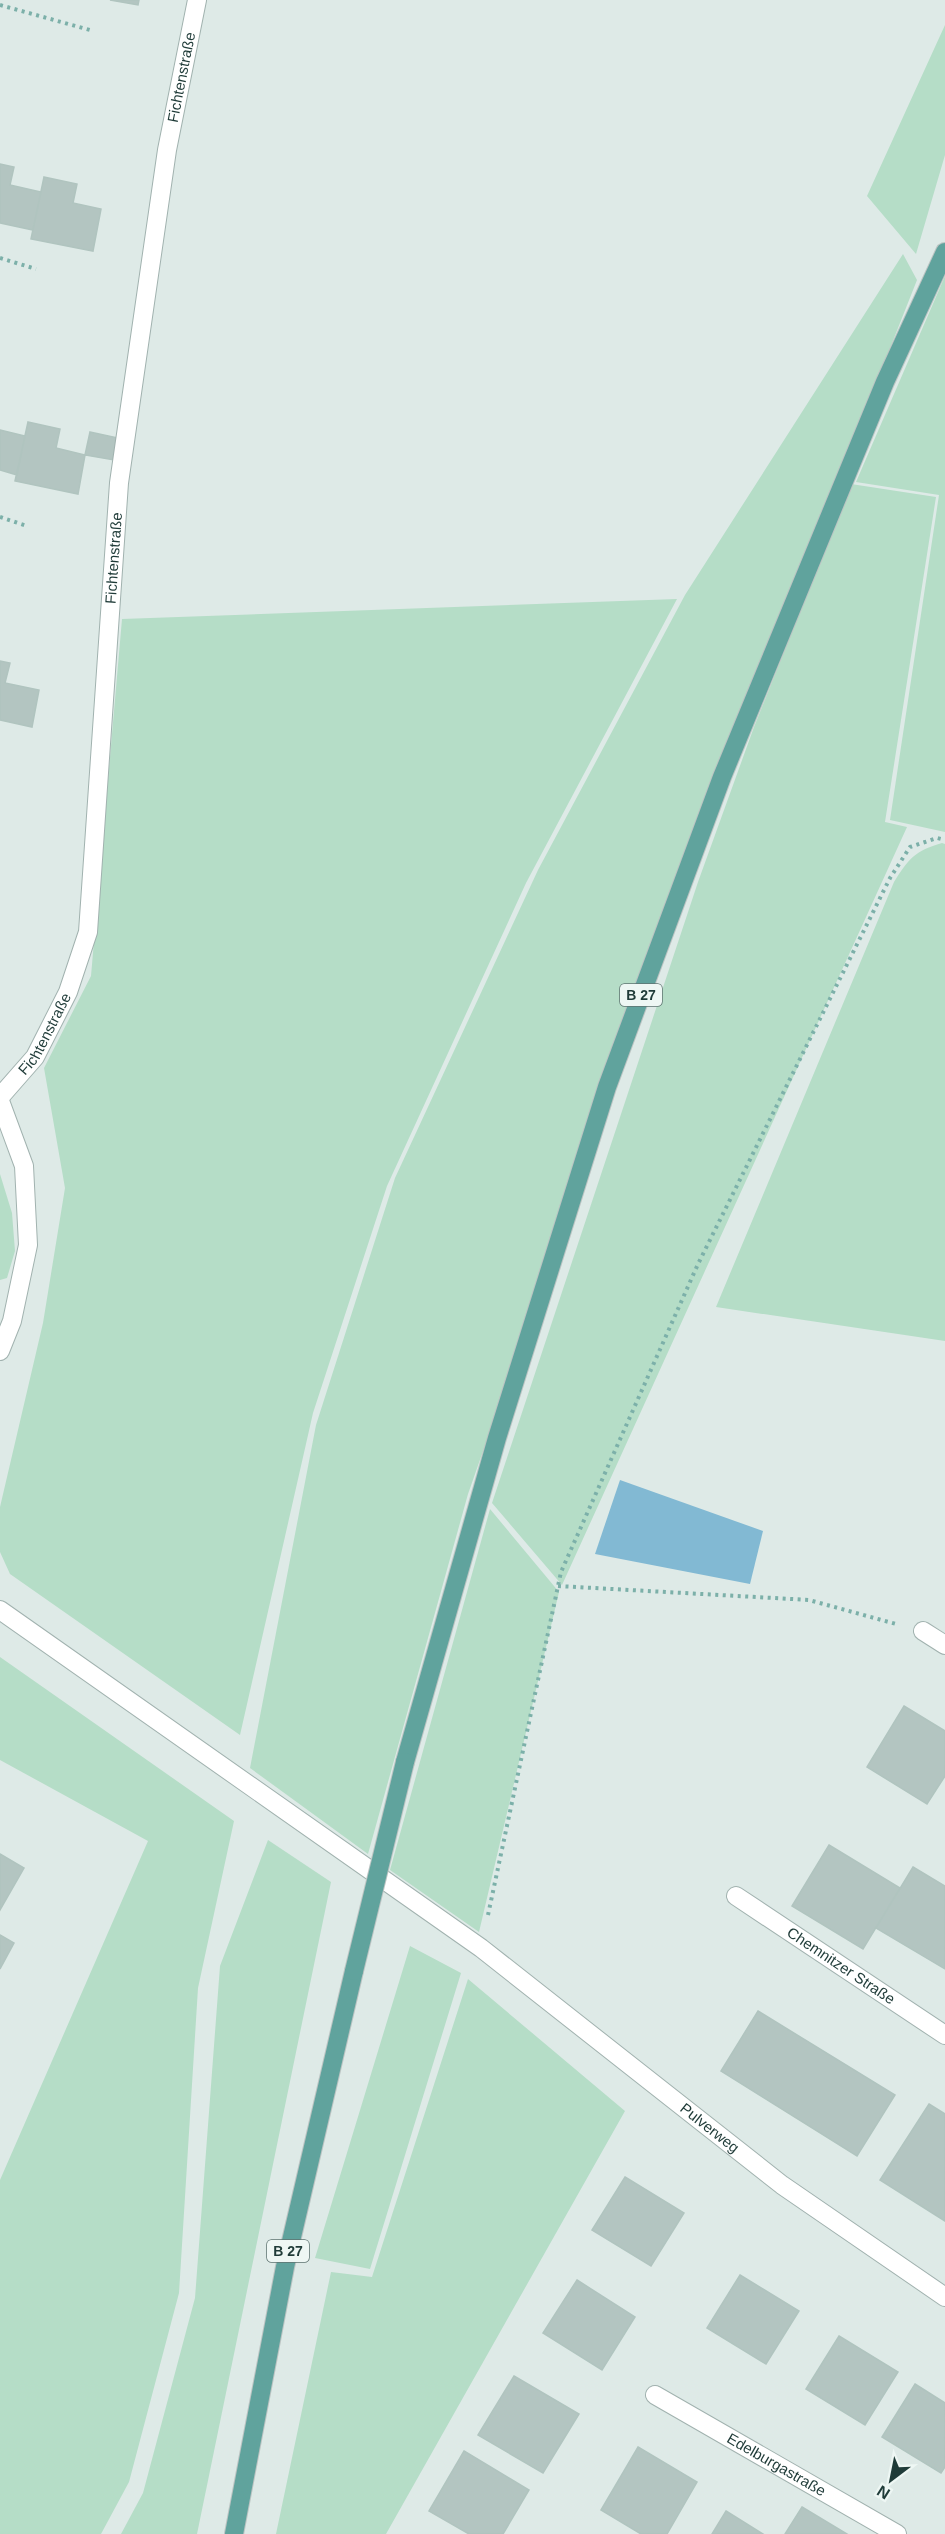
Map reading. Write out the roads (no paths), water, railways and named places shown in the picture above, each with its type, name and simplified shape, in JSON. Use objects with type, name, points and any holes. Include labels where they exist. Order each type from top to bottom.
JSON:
[{"type":"main road","name":"B 27","points":[[234,2534],[285,2267],[354,1971],[405,1762],[497,1438],[607,1087],[722,777],[885,382],[945,252]]},
{"type":"street","name":"Fichtenstraße","points":[[0,1351],[12,1321],[28,1245],[24,1166],[0,1099],[35,1057],[68,992],[88,932],[119,483],[167,150],[197,0]]},
{"type":"street","name":"Pulverweg","points":[[0,1610],[481,1948],[782,2185],[945,2296]]},
{"type":"street","points":[[923,1631],[945,1645]]},
{"type":"street","name":"Chemnitzer Straße","points":[[736,1896],[945,2035]]},
{"type":"street","name":"Edelburgastraße","points":[[655,2395],[897,2534]]},
{"type":"water","points":[[620,1480],[763,1531],[750,1584],[595,1554]]}]
